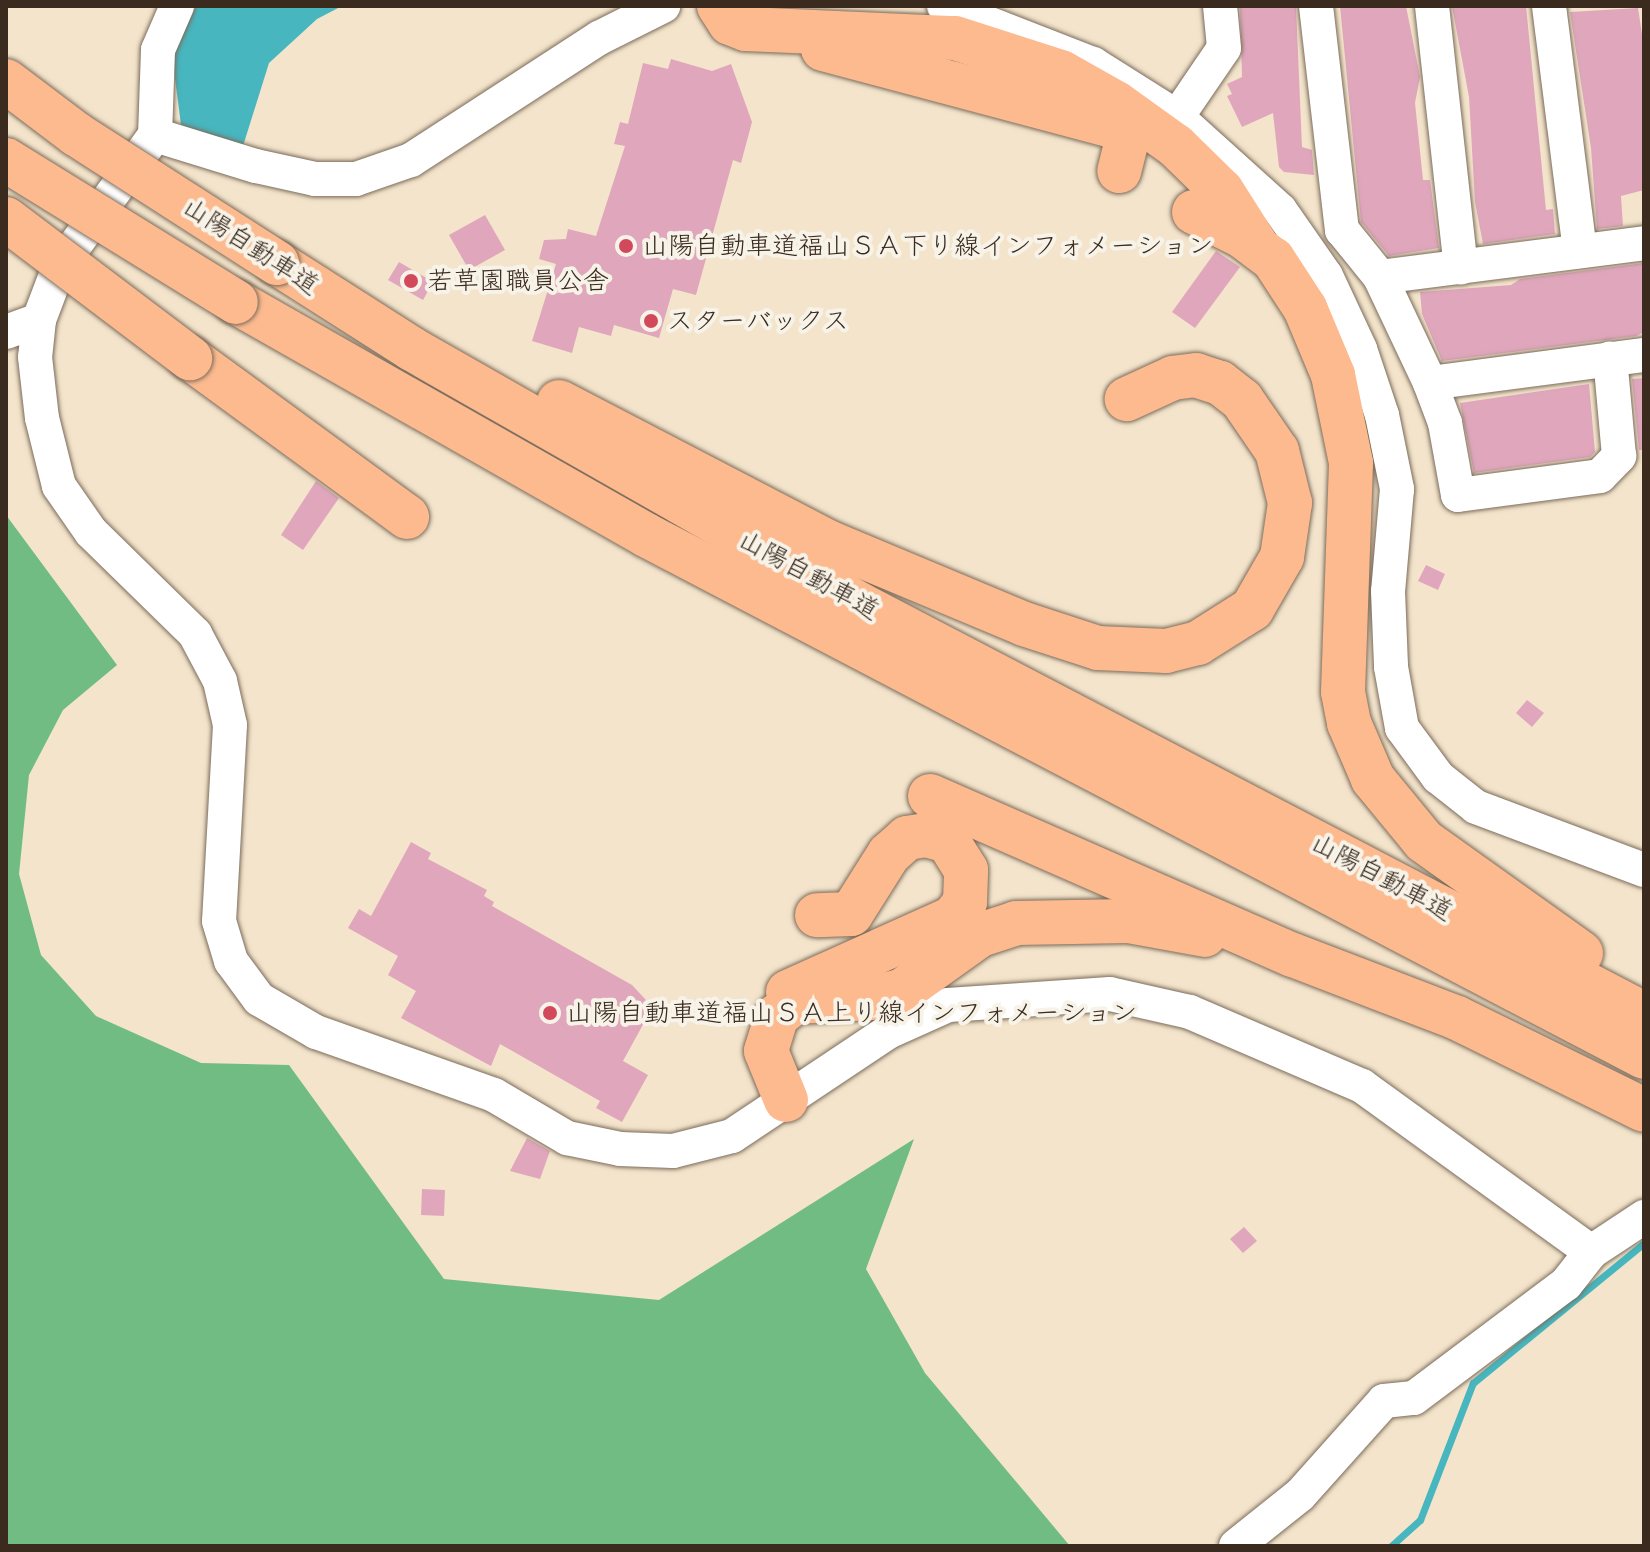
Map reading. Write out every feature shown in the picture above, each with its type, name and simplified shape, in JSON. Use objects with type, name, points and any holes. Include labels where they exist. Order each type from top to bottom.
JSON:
[{"type":"highway","points":[[717,6],[724,27],[741,39],[849,55],[1116,127],[1127,140],[1119,171]]},
{"type":"highway","points":[[717,6],[730,23],[746,29],[925,34],[984,45],[1049,67],[1116,103],[1176,146],[1222,191],[1255,244]]},
{"type":"highway","name":"山陽自動車道","points":[[6,81],[76,134],[412,349],[861,605],[1643,1042]]},
{"type":"highway","name":"山陽自動車道","points":[[6,160],[236,302],[646,535],[1643,1042]]},
{"type":"highway","points":[[1194,212],[1255,244],[1273,259],[1305,308],[1343,412],[1352,516],[1343,692],[1349,723],[1373,779],[1424,841],[1490,893],[1644,994]]},
{"type":"highway","points":[[6,219],[407,517]]},
{"type":"highway","points":[[277,263],[355,295],[828,542],[1061,637],[1098,648],[1166,651],[1198,643],[1252,609],[1282,557],[1288,490],[1277,451],[1262,427],[1220,383],[1196,375],[1173,378],[1127,399]]},
{"type":"highway","points":[[930,796],[1293,955],[1457,1018],[1630,1104]]},
{"type":"highway","points":[[786,1100],[767,1072],[759,1051],[761,1027],[772,1005],[792,990],[953,918],[965,902],[966,870],[948,841],[926,835],[907,838],[889,854],[851,914],[817,915]]},
{"type":"highway","points":[[786,1100],[766,1051],[771,1027],[786,1008],[806,998],[872,998],[903,990],[963,945],[996,928],[1037,920],[1129,921],[1293,955]]},
{"type":"street","points":[[177,6],[158,50],[155,135],[59,267],[39,320],[35,357],[42,418],[59,486],[91,532],[195,634],[220,681],[230,725],[219,921],[231,961],[259,999],[316,1032],[494,1095],[567,1138],[620,1149],[673,1151],[732,1136],[888,1032],[948,1005],[1110,994],[1190,1012],[1362,1086],[1591,1252]]},
{"type":"street","points":[[155,135],[256,166],[315,179],[356,179],[411,160],[599,38],[663,6]]},
{"type":"street","points":[[944,6],[1093,64],[1177,117],[1280,210],[1326,276],[1360,349],[1382,415],[1397,489],[1388,591],[1391,667],[1402,728],[1438,777],[1476,807],[1644,870]]},
{"type":"street","points":[[1177,117],[1224,48],[1220,6]]},
{"type":"street","points":[[1316,6],[1342,230],[1380,277],[1430,383],[1445,423],[1458,495],[1600,476],[1619,456],[1610,358]]},
{"type":"street","points":[[1432,6],[1461,267]]},
{"type":"street","points":[[1549,6],[1580,251]]},
{"type":"street","points":[[1380,277],[1644,243]]},
{"type":"street","points":[[6,332],[39,320]]},
{"type":"street","points":[[1430,383],[1644,355]]},
{"type":"street","points":[[1236,1546],[1300,1495],[1384,1401],[1414,1398],[1566,1284],[1591,1252],[1644,1217]]},
{"type":"green space","points":[[6,515],[117,665],[63,710],[29,775],[19,874],[41,955],[96,1016],[201,1063],[289,1065],[444,1279],[659,1300],[914,1139],[866,1269],[925,1373],[1070,1546],[6,1546]]},
{"type":"water","points":[[197,6],[342,6],[317,19],[269,63],[243,146],[181,125],[172,55],[181,25]]},
{"type":"building","points":[[1240,6],[1296,6],[1302,147],[1312,150],[1314,175],[1284,172],[1279,167],[1273,113],[1242,127],[1227,96],[1232,94],[1227,84],[1242,77]]},
{"type":"building","points":[[1340,6],[1406,6],[1420,77],[1415,103],[1423,180],[1430,180],[1439,248],[1389,256],[1361,222]]},
{"type":"building","points":[[1452,6],[1526,6],[1546,210],[1553,209],[1555,234],[1483,244],[1475,202],[1469,97]]},
{"type":"building","points":[[1638,8],[1644,47],[1644,190],[1621,196],[1623,226],[1597,229],[1591,148],[1570,12]]},
{"type":"building","points":[[671,59],[712,71],[731,64],[752,122],[741,163],[733,160],[696,295],[673,289],[659,338],[614,325],[611,336],[579,327],[572,353],[532,341],[556,264],[539,259],[544,240],[566,239],[568,229],[596,236],[625,146],[614,144],[620,122],[628,124],[643,63],[668,69]]},
{"type":"building","points":[[485,215],[505,250],[469,270],[449,235]]},
{"type":"building","points":[[1216,251],[1240,267],[1195,328],[1172,312]]},
{"type":"building","name":"若草園職員公舎","points":[[399,262],[433,282],[423,300],[388,280]]},
{"type":"building","points":[[1644,263],[1644,332],[1636,336],[1442,361],[1422,314],[1420,292],[1511,285],[1520,279]]},
{"type":"building","points":[[1644,378],[1644,450],[1639,450],[1632,379]]},
{"type":"building","points":[[1589,384],[1595,452],[1590,457],[1474,473],[1460,403]]},
{"type":"building","points":[[316,481],[339,498],[303,550],[281,535]]},
{"type":"building","points":[[1426,565],[1445,574],[1438,590],[1418,581]]},
{"type":"building","points":[[1527,700],[1544,713],[1532,727],[1516,713]]},
{"type":"building","points":[[411,842],[431,853],[428,859],[487,890],[484,896],[494,902],[492,906],[632,985],[646,1000],[651,1010],[623,1061],[648,1075],[622,1122],[596,1108],[600,1101],[500,1044],[491,1066],[401,1018],[416,991],[388,975],[398,956],[348,928],[359,909],[371,916]]},
{"type":"building","points":[[527,1138],[550,1151],[540,1179],[510,1171]]},
{"type":"building","points":[[422,1189],[445,1190],[444,1216],[421,1215]]},
{"type":"building","points":[[1244,1227],[1257,1241],[1243,1253],[1230,1239]]},
{"type":"waterway","points":[[1391,1546],[1420,1520],[1473,1383],[1644,1243]]},
{"type":"place","name":"山陽自動車道福山ＳＡ下り線インフォメーション","points":[[626,246]]},
{"type":"place","name":"若草園職員公舎","points":[[411,281]]},
{"type":"place","name":"スターバックス","points":[[651,321]]},
{"type":"place","name":"山陽自動車道福山ＳＡ上り線インフォメーション","points":[[550,1013]]}]
